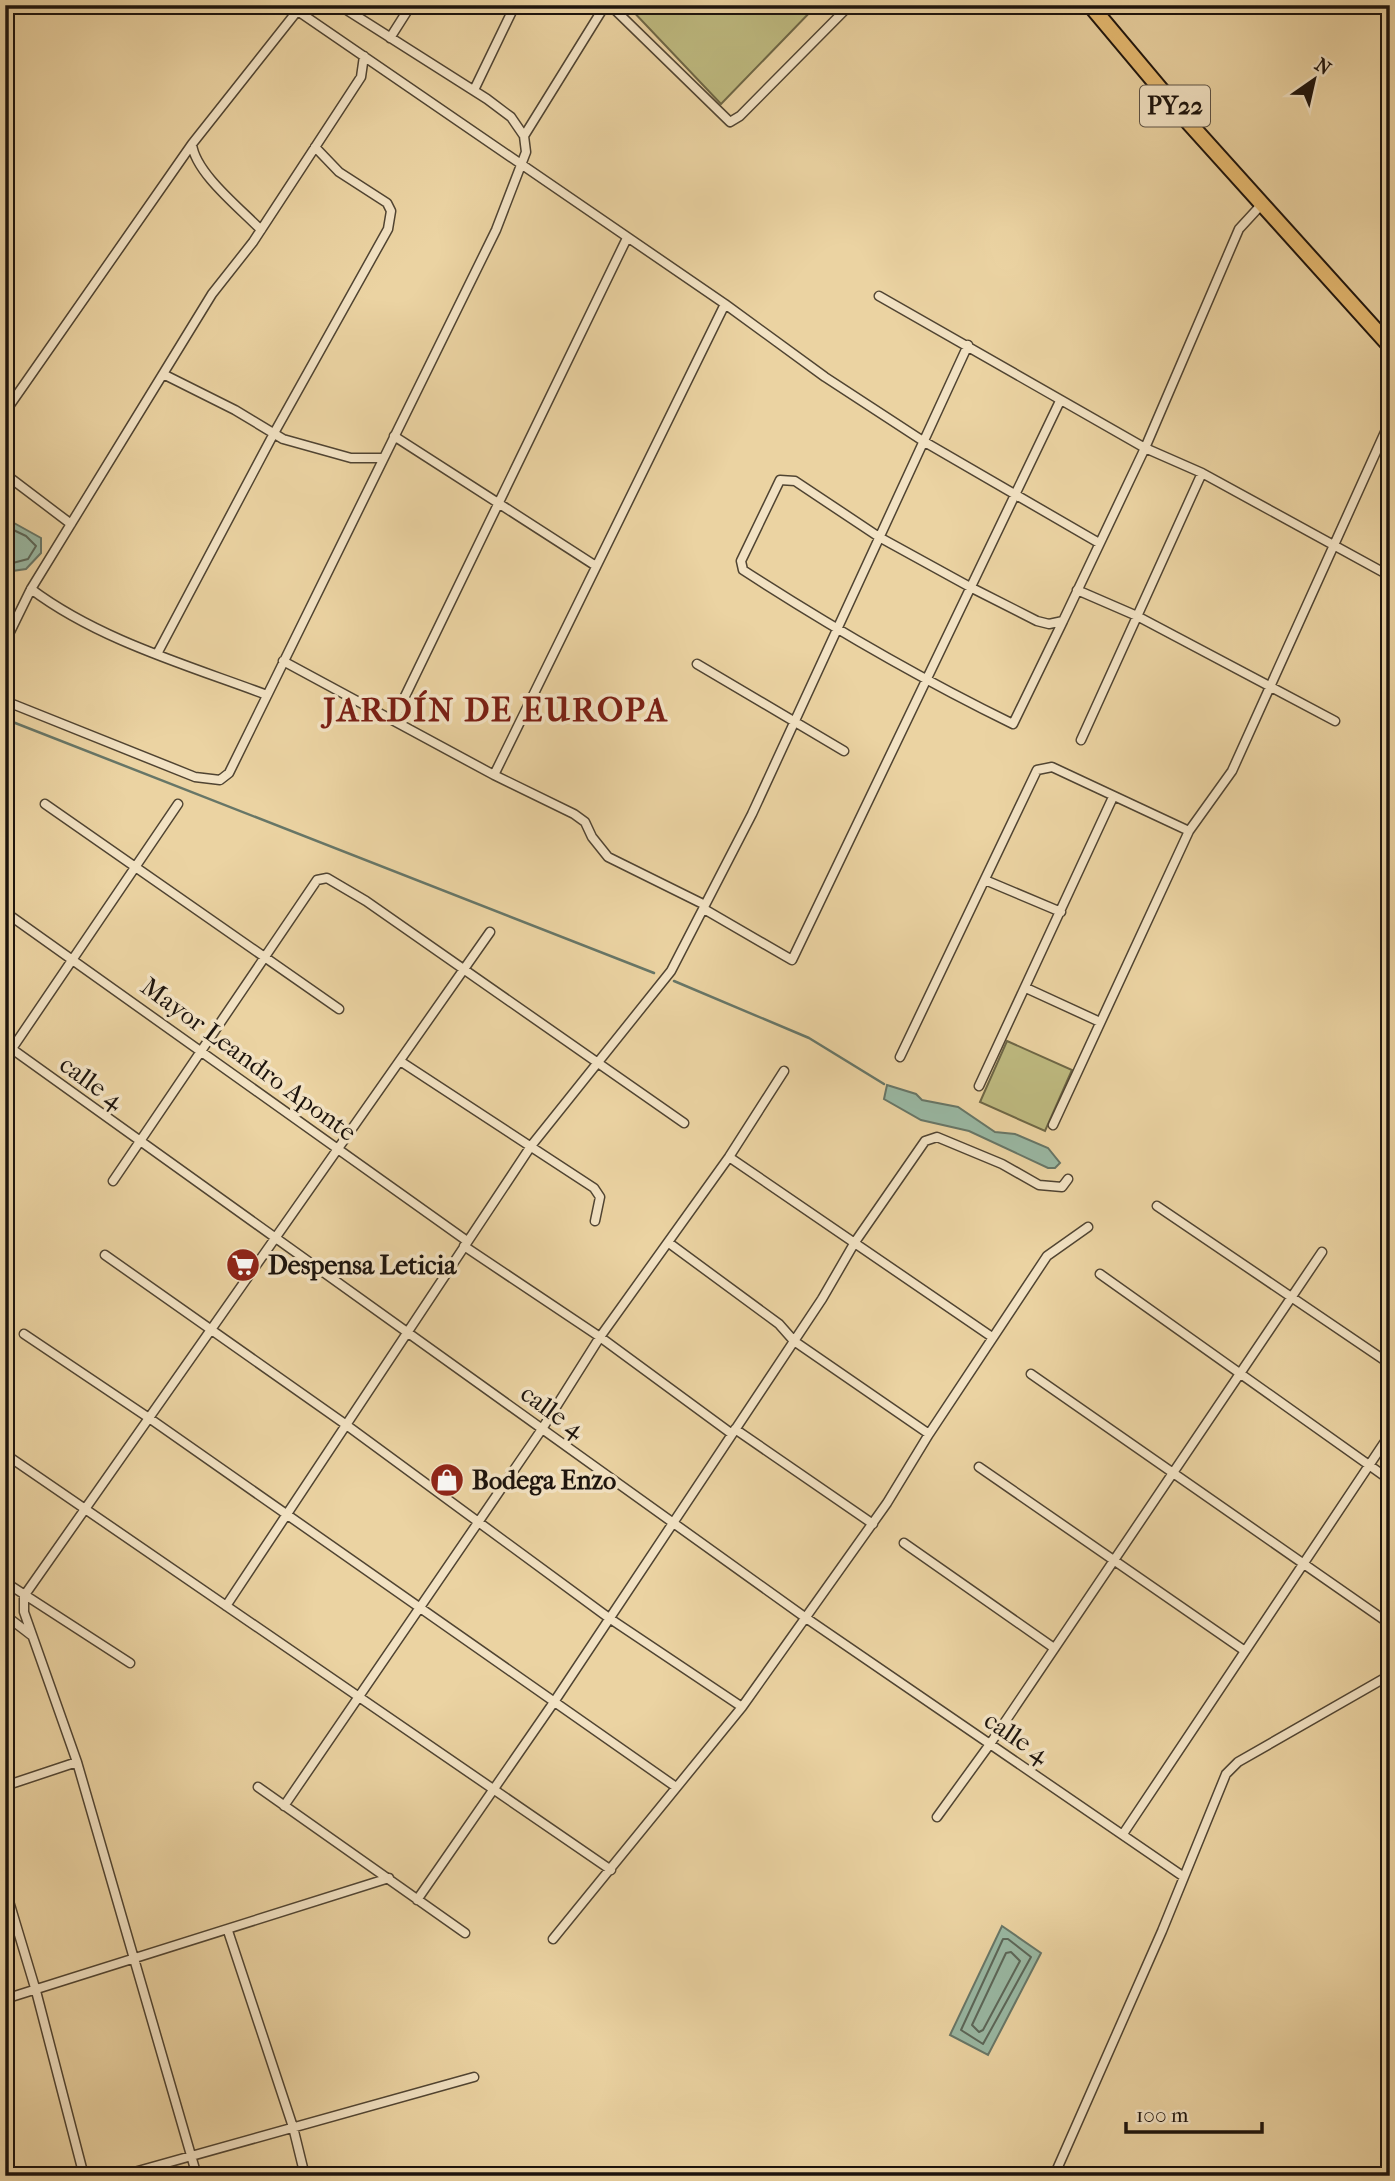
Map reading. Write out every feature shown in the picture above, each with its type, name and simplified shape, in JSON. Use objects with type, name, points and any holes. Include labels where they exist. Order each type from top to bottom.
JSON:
[{"type":"highway","name":"PY22","points":[[1090,5],[1262,204],[1390,346]]},
{"type":"street","points":[[289,5],[300,8],[364,56],[725,304],[825,377],[923,441],[1099,543]]},
{"type":"street","points":[[5,701],[181,772],[220,780],[229,773],[496,230],[526,152],[524,136],[511,117],[474,90],[340,5]]},
{"type":"street","points":[[390,38],[411,5]]},
{"type":"street","points":[[474,90],[515,5]]},
{"type":"street","points":[[524,136],[604,7],[611,6],[730,122],[740,117],[850,5]]},
{"type":"street","points":[[5,412],[192,144],[300,8]]},
{"type":"street","points":[[5,642],[31,589],[212,294],[261,230],[361,77],[364,56]]},
{"type":"street","points":[[192,144],[193,155],[205,173],[261,230]]},
{"type":"street","points":[[157,654],[273,435],[388,229],[391,211],[387,203],[339,172],[315,148]]},
{"type":"street","points":[[1063,621],[1049,624],[1037,621],[970,587],[879,537],[795,481],[780,480],[741,561],[743,570],[838,632],[928,682],[1013,724],[1063,621],[1145,448],[1239,229],[1262,204]]},
{"type":"street","points":[[394,719],[627,238]]},
{"type":"street","points":[[879,296],[1145,448],[1202,473],[1390,576]]},
{"type":"street","points":[[495,775],[725,304]]},
{"type":"street","points":[[226,1606],[531,1146],[671,971],[795,723],[968,345]]},
{"type":"street","points":[[163,374],[235,410],[273,435],[351,458],[383,457]]},
{"type":"street","points":[[283,662],[574,814],[585,822],[592,837],[608,857],[705,907],[792,960],[928,682],[970,587],[1060,401]]},
{"type":"street","points":[[1052,1125],[1189,831],[1232,771],[1390,421]]},
{"type":"street","points":[[394,436],[596,566]]},
{"type":"street","points":[[1081,740],[1202,473]]},
{"type":"street","points":[[5,474],[71,524]]},
{"type":"street","points":[[31,589],[60,611],[157,654],[267,695]]},
{"type":"street","points":[[1077,590],[1137,616],[1335,721]]},
{"type":"street","points":[[697,664],[844,751]]},
{"type":"street","points":[[900,1057],[1037,770],[1052,767],[1189,831]]},
{"type":"street","points":[[979,1086],[1113,797]]},
{"type":"street","points":[[45,804],[339,1009]]},
{"type":"street","points":[[5,1059],[9,1047],[178,804]]},
{"type":"street","points":[[113,1181],[317,880],[327,878],[366,901],[684,1124]]},
{"type":"street","points":[[985,880],[1061,912]]},
{"type":"street","name":"Mayor Leandro Aponte","points":[[5,912],[339,1149],[465,1244],[734,1432],[873,1524]]},
{"type":"street","points":[[197,2176],[77,1762],[24,1612],[24,1596],[490,932]]},
{"type":"street","points":[[1026,988],[1100,1022]]},
{"type":"street","name":"calle 4","points":[[9,1047],[140,1144],[806,1618],[1184,1877]]},
{"type":"street","points":[[400,1062],[594,1188],[600,1197],[595,1221]]},
{"type":"street","points":[[284,1806],[542,1429],[600,1337],[670,1243],[729,1157],[784,1071]]},
{"type":"street","points":[[417,1900],[674,1524],[794,1341],[855,1241],[925,1141],[937,1137],[1002,1164],[1039,1185],[1062,1186],[1068,1179]]},
{"type":"street","points":[[729,1157],[992,1337]]},
{"type":"street","points":[[1157,1206],[1390,1364]]},
{"type":"street","points":[[552,1939],[742,1707],[873,1524],[1047,1256],[1088,1227]]},
{"type":"street","points":[[670,1243],[779,1324],[794,1341],[929,1434]]},
{"type":"street","points":[[937,1817],[990,1744],[1322,1252]]},
{"type":"street","points":[[105,1255],[345,1424],[610,1618],[742,1707]]},
{"type":"street","points":[[1100,1274],[1390,1480]]},
{"type":"street","points":[[24,1334],[149,1418],[676,1787]]},
{"type":"street","points":[[1031,1374],[1390,1624]]},
{"type":"street","points":[[1123,1834],[1390,1434]]},
{"type":"street","points":[[5,1454],[611,1870]]},
{"type":"street","points":[[979,1467],[1245,1651]]},
{"type":"street","points":[[904,1543],[1055,1648]]},
{"type":"street","points":[[5,1582],[130,1663]]},
{"type":"street","points":[[5,1615],[31,1635]]},
{"type":"street","points":[[1054,2176],[1226,1774],[1238,1762],[1390,1675]]},
{"type":"street","points":[[5,1786],[77,1762]]},
{"type":"street","points":[[258,1787],[465,1933]]},
{"type":"street","points":[[5,2000],[389,1878]]},
{"type":"street","points":[[5,1888],[36,1991],[84,2176]]},
{"type":"street","points":[[228,1930],[293,2127],[305,2176]]},
{"type":"street","points":[[120,2176],[474,2077]]},
{"type":"shaded area","points":[[627,5],[817,5],[721,104]]},
{"type":"shaded area","points":[[1007,1041],[1072,1070],[1045,1131],[980,1102]]},
{"type":"water","points":[[5,518],[41,538],[41,553],[26,569],[5,572]]},
{"type":"water","points":[[887,1085],[916,1094],[922,1100],[958,1107],[995,1132],[1015,1134],[1048,1148],[1060,1163],[1055,1168],[1048,1168],[969,1131],[921,1120],[884,1099]]},
{"type":"water","points":[[1002,1926],[1041,1953],[988,2055],[950,2035]]},
{"type":"waterway","points":[[5,719],[654,973]]},
{"type":"waterway","points":[[674,981],[809,1038],[884,1084]]},
{"type":"place","name":"Despensa Leticia","points":[[243,1265]]},
{"type":"place","name":"Bodega Enzo","points":[[447,1480]]},
{"type":"district","name":"JARDÍN DE EUROPA","points":[[496,709]]}]
